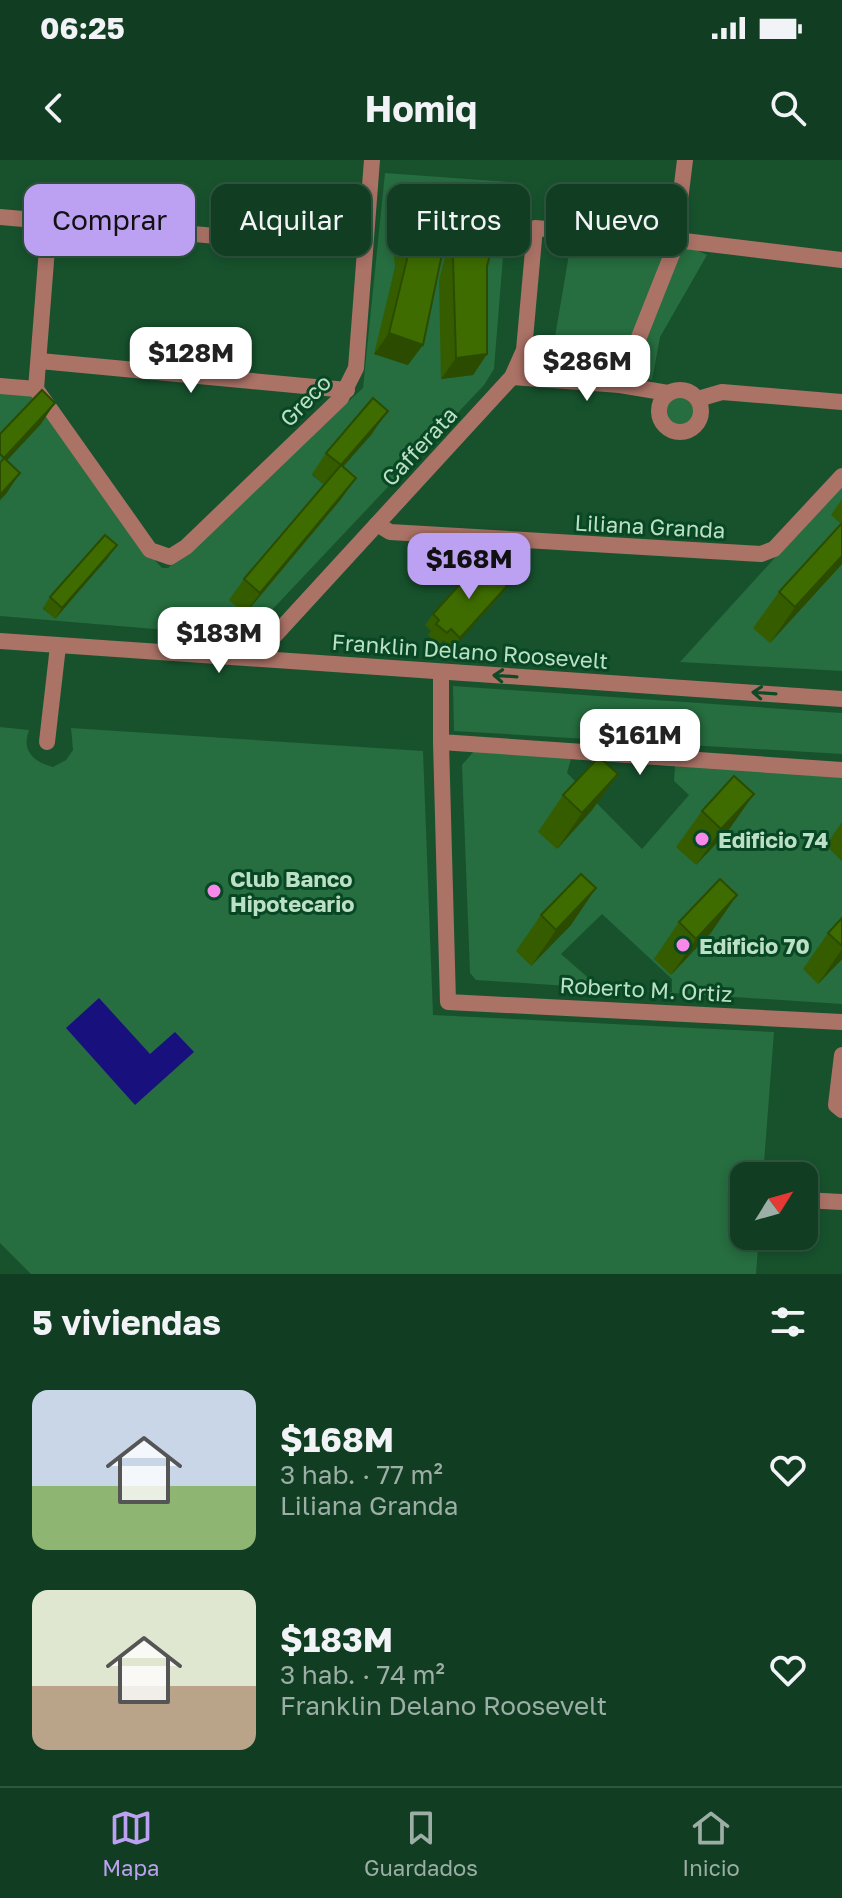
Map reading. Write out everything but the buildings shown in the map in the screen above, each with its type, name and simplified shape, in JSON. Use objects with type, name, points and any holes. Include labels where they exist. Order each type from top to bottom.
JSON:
[{"type":"street","name":"Greco","points":[[370,184],[372,160]]},
{"type":"street","points":[[682,184],[685,160]]},
{"type":"street","points":[[0,217],[24,220]]},
{"type":"street","name":"Cafferata","points":[[255,657],[512,377],[524,350],[535,228],[546,229]]},
{"type":"street","points":[[687,241],[842,260]]},
{"type":"street","points":[[0,386],[36,389],[47,256]]},
{"type":"street","name":"Greco","points":[[36,389],[157,555],[170,557],[186,547],[347,390],[356,368],[364,256]]},
{"type":"street","points":[[620,385],[670,256]]},
{"type":"street","points":[[40,361],[347,390]]},
{"type":"street","points":[[512,377],[620,385],[668,393],[688,391],[698,399],[701,412],[696,425],[678,433],[666,428],[659,416],[660,403],[668,393]]},
{"type":"street","points":[[698,399],[722,392],[842,402]]},
{"type":"street","name":"Liliana Granda","points":[[377,524],[390,532],[761,554],[774,549],[842,476]]},
{"type":"street","name":"Franklin Delano Roosevelt","points":[[0,641],[842,699]]},
{"type":"street","points":[[47,742],[58,646]]},
{"type":"street","points":[[441,672],[441,742],[842,770]]},
{"type":"street","name":"Roberto M. Ortiz","points":[[441,742],[448,1002],[842,1022]]},
{"type":"street","points":[[842,1055],[836,1105],[842,1110]]},
{"type":"street","points":[[818,1201],[842,1202]]},
{"type":"green space","points":[[385,173],[509,182],[387,184],[387,256],[503,256],[494,369],[484,385],[270,612],[244,631],[226,635],[0,616],[0,500],[5,494],[0,468],[0,389],[34,392],[151,556],[162,568],[168,568],[363,388]],"holes":[[[395,268],[408,365],[375,354]],[[373,433],[326,486],[312,475]],[[109,557],[55,618],[43,609],[43,608]]]},
{"type":"green space","points":[[687,246],[707,255],[660,337],[652,380],[630,376],[677,256],[687,256]]},
{"type":"green space","points":[[569,256],[664,256],[619,379],[548,377]]},
{"type":"green space","points":[[680,394],[692,399],[697,411],[692,423],[680,428],[668,423],[663,411],[668,399]]},
{"type":"green space","points":[[842,484],[842,671],[680,662]]},
{"type":"green space","points":[[453,686],[842,713],[842,754],[454,731]]},
{"type":"green space","name":"Club Banco Hipotecario","points":[[0,727],[29,730],[28,750],[35,759],[53,767],[66,760],[73,750],[71,728],[423,751],[433,1015],[774,1032],[764,1162],[730,1162],[730,1250],[758,1250],[756,1274],[31,1274],[0,1243]]},
{"type":"green space","points":[[474,751],[842,777],[842,830],[826,845],[842,861],[842,932],[818,984],[842,959],[842,1004],[617,989],[672,992],[672,979],[602,914],[561,954],[592,981],[592,988],[476,980],[470,973],[462,765]],"holes":[[[571,759],[675,766],[674,781],[689,795],[642,849],[567,773]],[[592,810],[558,848],[538,831]],[[712,932],[671,974],[654,958]]]},
{"type":"shaded area","points":[[99,998],[150,1054],[175,1032],[194,1052],[135,1105],[66,1028]]},
{"type":"place","name":"Edificio 74","points":[[702,839]]},
{"type":"place","name":"Club Banco Hipotecario","points":[[214,891]]},
{"type":"place","name":"Edificio 70","points":[[683,945]]}]
